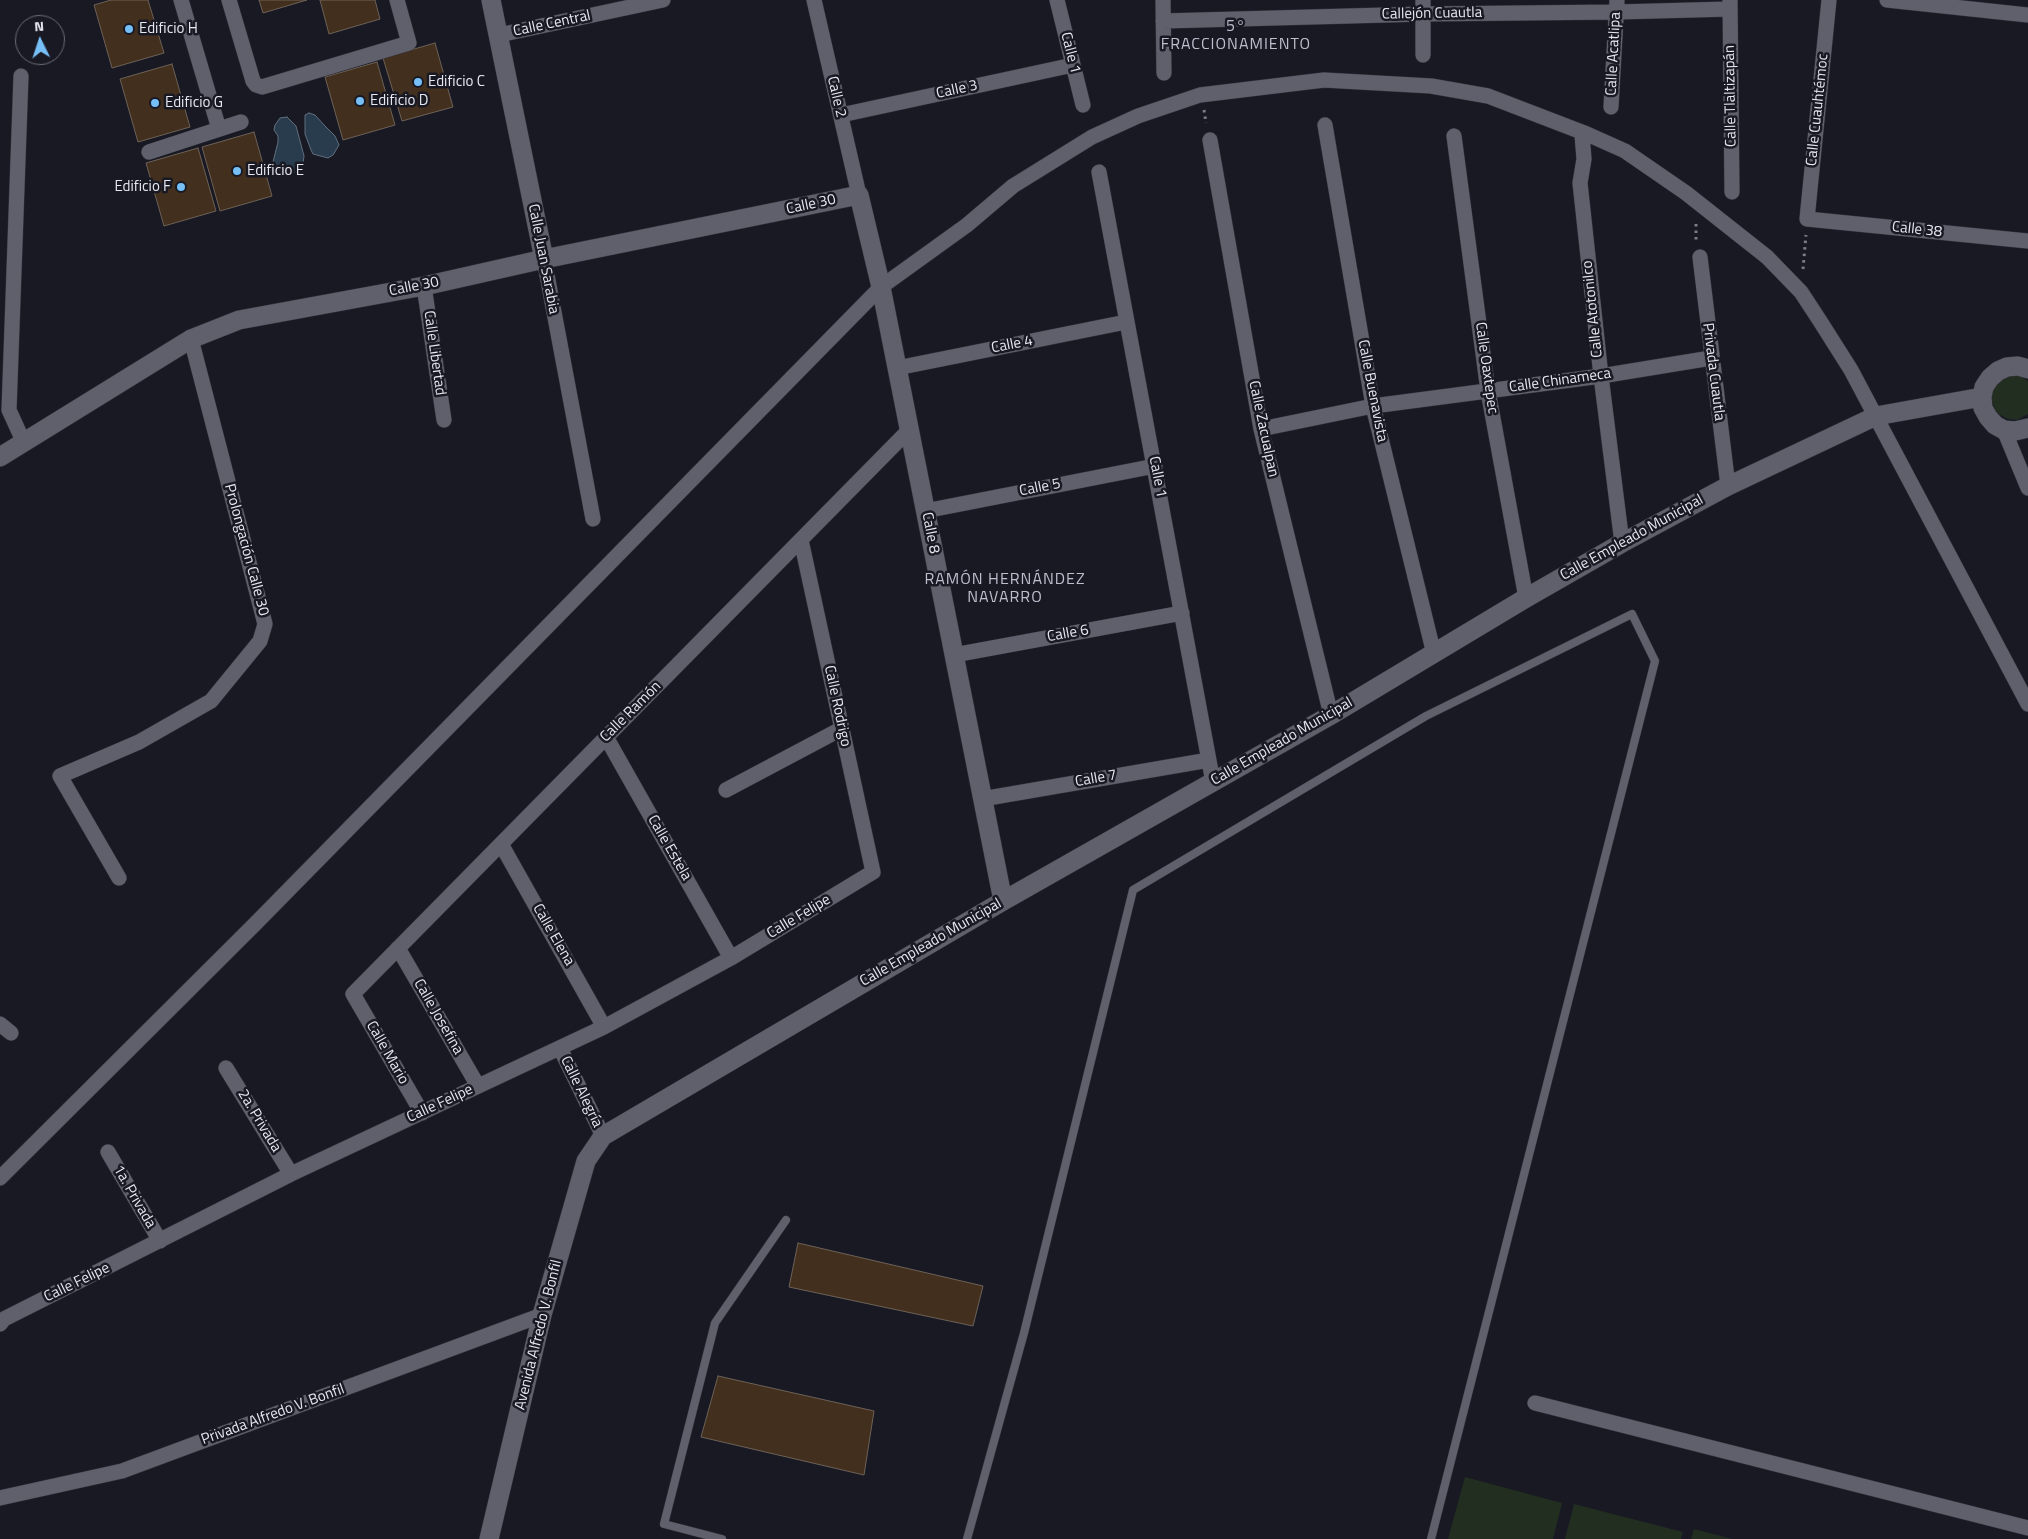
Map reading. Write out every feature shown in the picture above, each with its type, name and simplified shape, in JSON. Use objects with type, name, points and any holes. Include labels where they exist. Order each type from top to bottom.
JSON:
[{"type":"street","points":[[181,0],[219,129]]},
{"type":"street","points":[[229,0],[253,80],[256,85],[262,87],[408,43],[397,0]]},
{"type":"street","name":"Calle Juan Sarabia","points":[[491,0],[544,259],[593,519]]},
{"type":"street","name":"Calle Central","points":[[499,35],[664,0]]},
{"type":"street","name":"Calle 2","points":[[814,0],[859,195]]},
{"type":"street","name":"Calle 1","points":[[1057,0],[1083,105]]},
{"type":"street","points":[[1163,0],[1164,73]]},
{"type":"street","name":"Calle Cuauhtémoc","points":[[1807,219],[1829,0]]},
{"type":"street","points":[[1887,0],[2028,15]]},
{"type":"street","name":"Callejón Cuautla","points":[[1163,21],[1423,7],[1730,4]]},
{"type":"street","name":"Calle Tlaltizapán","points":[[1730,4],[1732,192]]},
{"type":"street","name":"Calle Acatlipa","points":[[1611,107],[1617,6]]},
{"type":"street","points":[[1423,7],[1423,55]]},
{"type":"street","name":"Calle 3","points":[[840,115],[1072,65]]},
{"type":"street","points":[[21,76],[9,410],[24,443]]},
{"type":"street","points":[[0,1178],[248,931],[881,288],[967,225],[1013,186],[1092,137],[1147,112],[1200,95],[1324,80],[1431,86],[1488,96],[1587,134],[1625,151],[1702,205],[1767,257],[1801,292],[1851,370],[2028,704]]},
{"type":"street","points":[[149,152],[241,122]]},
{"type":"street","name":"Calle Buenavista","points":[[1325,125],[1373,406],[1434,654]]},
{"type":"street","name":"Calle Atotonilco","points":[[1582,135],[1584,159],[1580,183],[1600,376],[1622,543]]},
{"type":"street","name":"Calle Oaxtepec","points":[[1454,136],[1488,391],[1526,598]]},
{"type":"street","name":"Calle Zacualpan","points":[[1210,140],[1261,429],[1331,715]]},
{"type":"street","name":"Calle 1","points":[[1099,172],[1213,782]]},
{"type":"street","name":"Calle 30","points":[[0,457],[191,339],[239,320],[424,286],[544,259],[859,195]]},
{"type":"street","name":"Calle 8","points":[[859,195],[881,288],[910,429],[1003,901]]},
{"type":"street","name":"Calle 38","points":[[1807,219],[2028,241]]},
{"type":"street","name":"Privada Cuautla","points":[[1700,258],[1728,486]]},
{"type":"street","name":"Calle Libertad","points":[[424,286],[444,420]]},
{"type":"street","name":"Calle 4","points":[[897,368],[1126,322]]},
{"type":"street","name":"Prolongación Calle 30","points":[[119,878],[60,776],[139,742],[211,701],[260,641],[266,624],[191,339]]},
{"type":"street","name":"Calle Chinameca","points":[[1261,429],[1373,406],[1600,376],[1711,358]]},
{"type":"street","points":[[2028,369],[2018,366],[2007,367],[1998,371],[1984,387],[1982,397],[1983,408],[1995,425],[2004,430],[2015,432],[2028,428]]},
{"type":"street","name":"Calle Empleado Municipal","points":[[603,1136],[1003,901],[1331,715],[1526,598],[1622,543],[1728,486],[1876,416],[1982,397]]},
{"type":"street","name":"Calle Ramón","points":[[353,994],[910,429]]},
{"type":"street","points":[[2004,430],[2028,488]]},
{"type":"street","name":"Calle 5","points":[[926,511],[1155,466]]},
{"type":"street","name":"Calle Rodrigo","points":[[801,540],[873,872]]},
{"type":"street","name":"Calle 6","points":[[954,655],[1182,614]]},
{"type":"street","points":[[726,790],[842,729]]},
{"type":"street","name":"Calle Estela","points":[[606,737],[732,958]]},
{"type":"street","name":"Calle 7","points":[[982,799],[1209,760]]},
{"type":"street","name":"Calle Elena","points":[[501,844],[604,1027]]},
{"type":"street","name":"Calle Felipe","points":[[0,1324],[4,1319],[160,1242],[291,1174],[604,1027],[732,958],[873,872]]},
{"type":"street","name":"Calle Josefina","points":[[398,948],[478,1086]]},
{"type":"street","name":"Calle Mario","points":[[353,994],[422,1113]]},
{"type":"street","name":"Calle Alegría","points":[[560,1048],[603,1136]]},
{"type":"street","name":"2a. Privada","points":[[226,1068],[291,1174]]},
{"type":"street","name":"Avenida Alfredo V. Bonfil","points":[[489,1539],[542,1315],[586,1161],[593,1147],[603,1136]]},
{"type":"street","name":"1a. Privada","points":[[108,1152],[160,1242]]},
{"type":"street","name":"Privada Alfredo V. Bonfil","points":[[0,1498],[122,1471],[542,1315]]},
{"type":"street","points":[[1535,1403],[2028,1528]]},
{"type":"lane","points":[[967,1539],[1024,1333],[1133,890],[1426,716],[1632,614],[1655,661],[1431,1539]]},
{"type":"lane","points":[[722,1539],[664,1524],[715,1323],[786,1220]]},
{"type":"path","points":[[1200,95],[1210,140]]},
{"type":"path","points":[[1801,292],[1807,219]]},
{"type":"green space","points":[[2019,376],[2028,381],[2028,414],[2017,420],[2008,419],[2000,415],[1992,401],[1992,392],[1996,384],[2002,379]]},
{"type":"green space","points":[[1465,1477],[1562,1503],[1553,1539],[1448,1539]]},
{"type":"green space","points":[[1574,1504],[1683,1532],[1681,1539],[1565,1539]]},
{"type":"green space","points":[[1694,1529],[1732,1539],[1691,1539]]},
{"type":"water","points":[[309,113],[315,115],[335,136],[339,145],[333,155],[328,158],[313,154],[311,150],[305,134],[305,115]]},
{"type":"water","points":[[287,117],[296,126],[304,156],[303,164],[295,172],[287,175],[277,169],[273,162],[278,142],[278,136],[274,130],[275,125],[280,118]]},
{"type":"building","name":"Edificio H","points":[[111,0],[148,0],[164,53],[112,68],[94,5]]},
{"type":"building","points":[[259,0],[307,0],[263,13]]},
{"type":"building","points":[[320,0],[375,0],[380,19],[329,34]]},
{"type":"building","name":"Edificio C","points":[[435,43],[453,107],[402,121],[383,58]]},
{"type":"building","name":"Edificio D","points":[[377,62],[395,125],[343,140],[325,77]]},
{"type":"building","name":"Edificio G","points":[[172,64],[190,127],[138,142],[120,79]]},
{"type":"building","name":"Edificio E","points":[[254,132],[272,196],[220,211],[202,147]]},
{"type":"building","name":"Edificio F","points":[[198,148],[216,211],[164,226],[146,163]]},
{"type":"building","points":[[798,1243],[983,1286],[973,1326],[789,1287]]},
{"type":"building","points":[[718,1376],[874,1411],[864,1475],[701,1437]]},
{"type":"place","name":"Edificio H","points":[[129,29]]},
{"type":"place","name":"Edificio C","points":[[418,82]]},
{"type":"place","name":"Edificio D","points":[[360,101]]},
{"type":"place","name":"Edificio G","points":[[155,103]]},
{"type":"place","name":"Edificio E","points":[[237,171]]},
{"type":"place","name":"Edificio F","points":[[181,187]]},
{"type":"district","name":"5° FRACCIONAMIENTO","points":[[1236,36]]},
{"type":"district","name":"RAMÓN HERNÁNDEZ NAVARRO","points":[[1005,589]]}]
